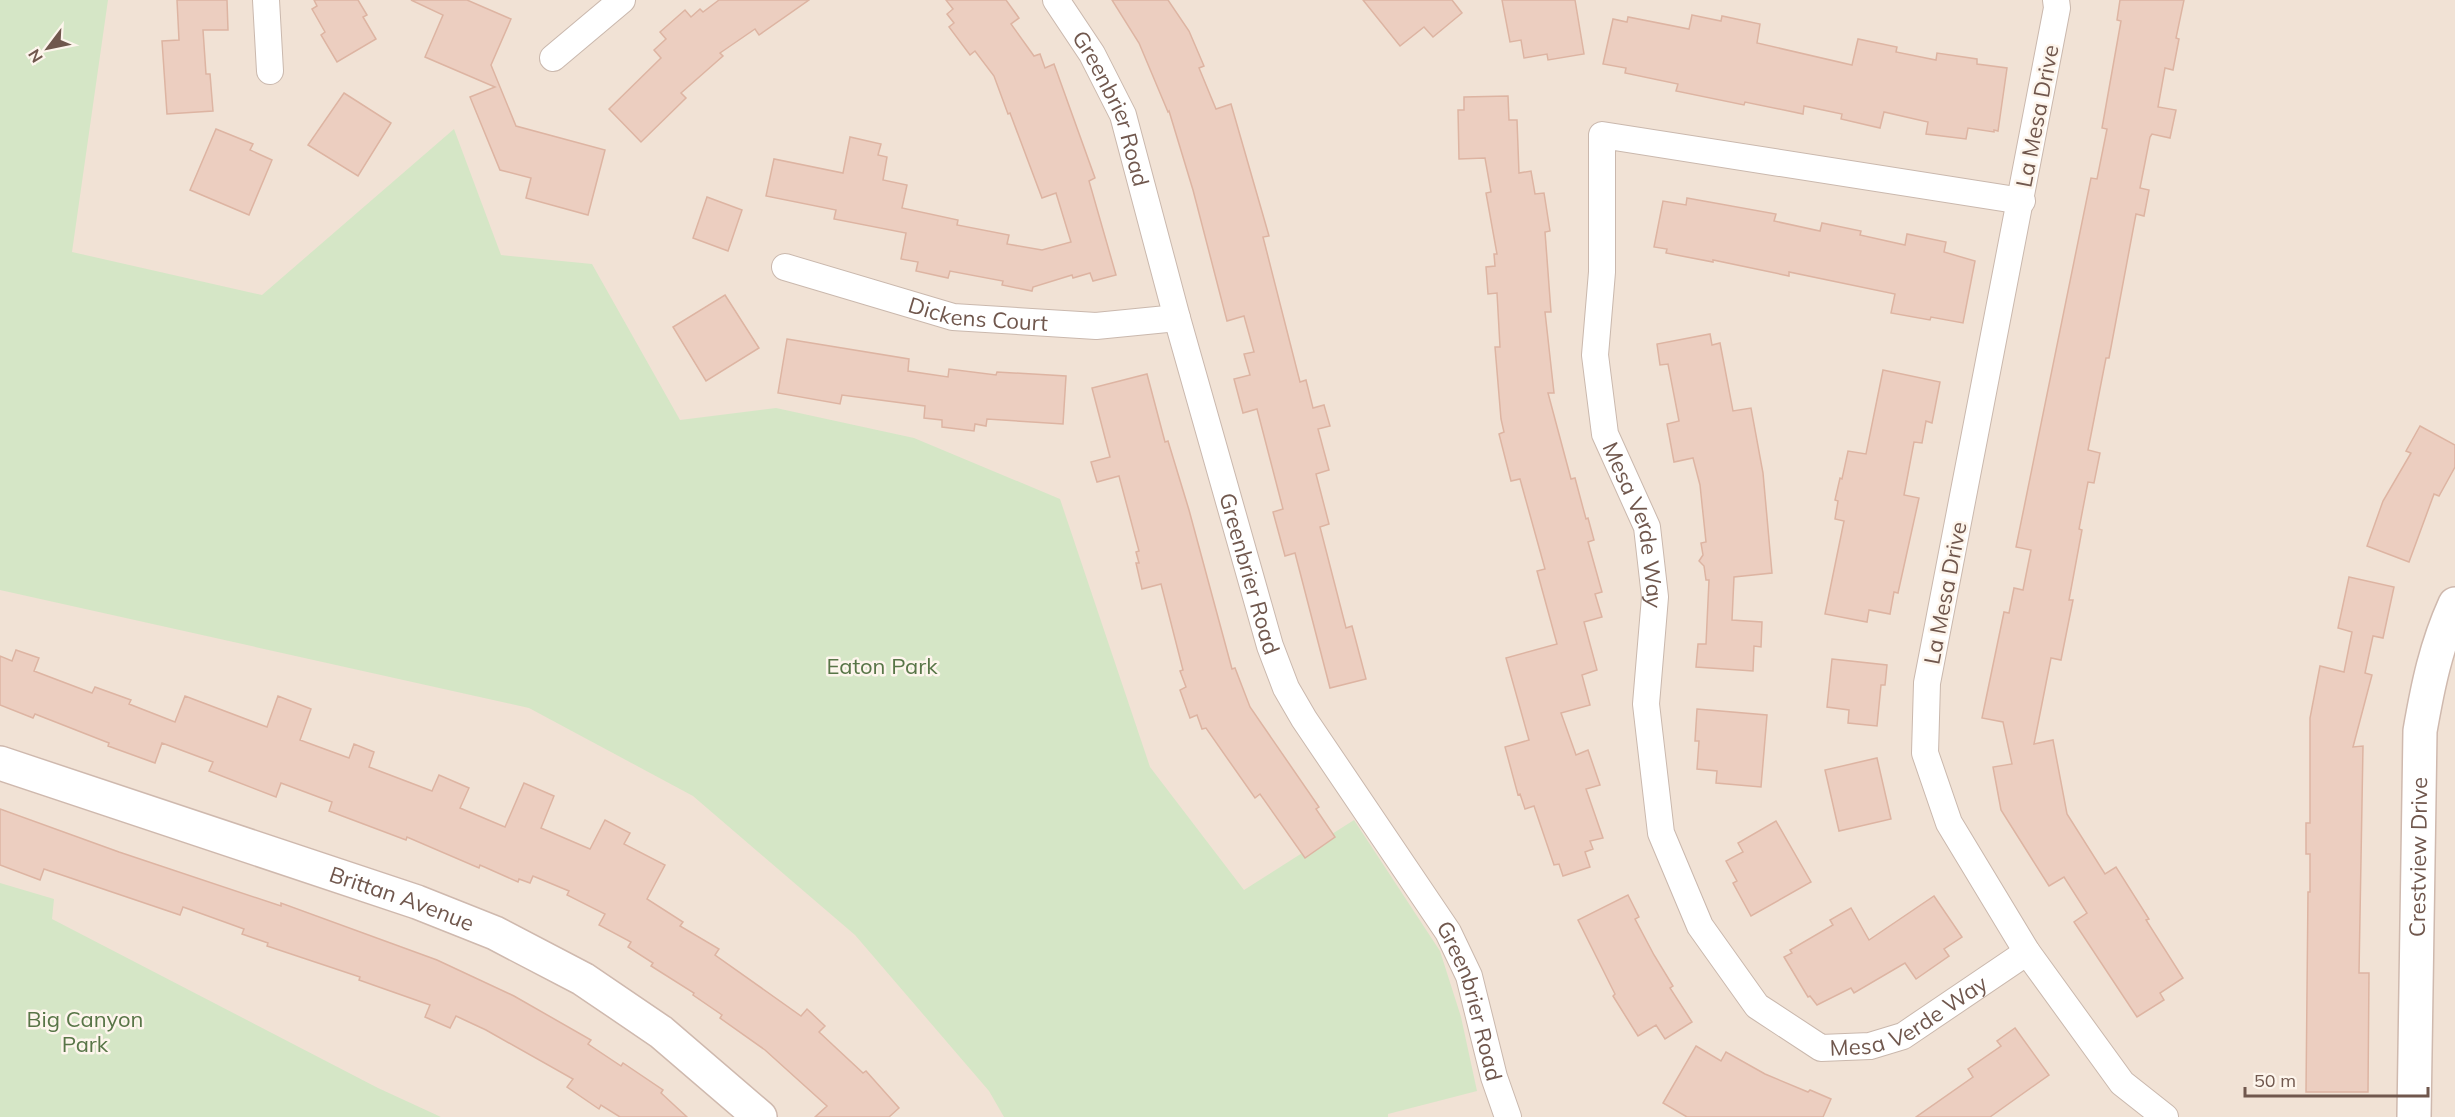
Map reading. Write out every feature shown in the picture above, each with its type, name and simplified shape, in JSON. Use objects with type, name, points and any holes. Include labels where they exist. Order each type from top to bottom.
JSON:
[{"type":"main road","name":"Crestview Drive","points":[[2414,1117],[2420,731],[2428,683],[2440,636],[2455,604]]},
{"type":"main road","name":"Brittan Avenue","points":[[0,763],[417,902],[495,933],[583,979],[661,1032],[760,1117]]},
{"type":"street","points":[[266,0],[270,71]]},
{"type":"street","points":[[553,58],[622,0]]},
{"type":"street","name":"Greenbrier Road","points":[[1056,0],[1092,54],[1123,115],[1177,318],[1270,646],[1286,688],[1304,719],[1448,932],[1469,976],[1494,1077],[1508,1117]]},
{"type":"street","name":"La Mesa Drive","points":[[2056,0],[2057,8],[2022,201],[1927,683],[1925,753],[1949,823],[2027,952],[2122,1083],[2165,1117]]},
{"type":"street","name":"Mesa Verde Way","points":[[2022,201],[1602,135],[1604,222],[1595,355],[1605,434],[1647,527],[1655,597],[1646,704],[1661,832],[1700,926],[1757,1006],[1821,1048],[1870,1046],[1903,1036],[2027,952]]},
{"type":"street","name":"Dickens Court","points":[[785,267],[953,317],[1096,326],[1177,318]]},
{"type":"shaded area","points":[[0,0],[2455,0],[2455,1117],[0,1117]]},
{"type":"green space","name":"Eaton Park","points":[[0,0],[108,0],[72,252],[262,295],[454,129],[501,255],[592,264],[680,420],[776,408],[914,438],[1060,499],[1150,767],[1244,890],[1354,820],[1440,951],[1461,1017],[1477,1091],[1388,1114],[1388,1117],[1004,1117],[989,1091],[855,935],[693,796],[529,708],[0,590]]},
{"type":"green space","name":"Big Canyon Park","points":[[0,883],[54,899],[52,919],[378,1088],[441,1117],[0,1117]]},
{"type":"building","points":[[177,0],[227,0],[228,30],[203,30],[206,74],[210,74],[213,111],[167,114],[162,41],[179,40]]},
{"type":"building","points":[[314,0],[358,0],[367,15],[363,17],[376,39],[337,62],[321,35],[325,32],[312,9],[317,6]]},
{"type":"building","points":[[411,0],[467,0],[511,19],[491,65],[516,126],[605,150],[588,215],[526,198],[531,178],[500,170],[470,97],[495,87],[425,57],[443,15]]},
{"type":"building","points":[[719,0],[809,0],[759,35],[755,29],[720,53],[723,56],[681,93],[686,98],[641,142],[609,109],[661,58],[654,50],[666,39],[660,32],[685,10],[691,17],[700,9],[703,12]]},
{"type":"building","points":[[946,0],[1006,0],[1019,18],[1011,24],[1034,56],[1040,54],[1045,68],[1054,64],[1095,178],[1089,181],[1116,275],[1093,281],[1090,273],[1073,278],[1072,275],[1033,287],[1032,291],[1002,285],[1003,281],[950,271],[948,278],[916,271],[918,262],[901,259],[906,233],[834,219],[836,210],[766,196],[774,159],[843,173],[850,137],[881,144],[878,155],[887,157],[883,180],[907,185],[902,208],[958,220],[957,225],[1009,235],[1007,244],[1042,250],[1071,242],[1056,193],[1042,198],[994,76],[975,51],[970,55],[949,27],[954,23],[947,14],[953,9]]},
{"type":"building","points":[[1112,0],[1168,0],[1189,31],[1204,66],[1199,68],[1216,109],[1231,104],[1269,236],[1263,237],[1300,382],[1306,380],[1313,408],[1324,405],[1330,426],[1318,429],[1329,470],[1316,474],[1329,524],[1320,527],[1346,628],[1352,626],[1366,679],[1330,688],[1295,553],[1285,556],[1273,512],[1283,509],[1257,409],[1243,413],[1234,379],[1250,375],[1244,354],[1254,352],[1244,316],[1227,321],[1193,190],[1169,111],[1139,43]]},
{"type":"building","points":[[1363,0],[1452,0],[1462,13],[1433,37],[1424,27],[1400,46]]},
{"type":"building","points":[[1502,0],[1575,0],[1584,54],[1548,60],[1547,54],[1524,58],[1521,40],[1510,42]]},
{"type":"building","points":[[2120,0],[2184,0],[2176,38],[2179,39],[2173,70],[2165,68],[2158,107],[2176,110],[2170,138],[2152,134],[2150,137],[2140,188],[2149,190],[2144,216],[2136,214],[2109,358],[2106,358],[2088,450],[2100,453],[2094,483],[2088,482],[2079,529],[2082,530],[2069,600],[2073,600],[2061,660],[2051,658],[2034,744],[2053,740],[2067,814],[2105,874],[2116,867],[2183,978],[2160,993],[2164,1000],[2137,1017],[2074,922],[2087,913],[2064,877],[2049,886],[2001,810],[1993,767],[2012,764],[2003,722],[1982,718],[2004,612],[2009,613],[2014,588],[2023,590],[2031,550],[2016,547],[2091,178],[2097,179],[2107,129],[2102,128],[2121,21],[2117,20]]},
{"type":"building","points":[[1692,15],[1721,21],[1722,16],[1760,24],[1757,43],[1852,65],[1858,39],[1897,47],[1896,52],[1936,60],[1937,53],[1977,59],[1977,64],[2007,68],[1998,131],[1968,128],[1966,139],[1926,134],[1928,122],[1884,112],[1880,128],[1841,119],[1842,114],[1804,106],[1803,114],[1745,102],[1744,105],[1676,91],[1678,84],[1625,73],[1626,68],[1603,64],[1613,19],[1627,22],[1628,17],[1689,29]]},
{"type":"building","points":[[344,93],[391,123],[358,176],[308,145]]},
{"type":"building","points":[[1508,96],[1509,120],[1517,120],[1519,173],[1531,171],[1535,194],[1544,193],[1550,231],[1545,232],[1551,312],[1545,312],[1554,393],[1548,393],[1571,479],[1575,478],[1594,540],[1588,542],[1602,592],[1595,594],[1602,617],[1584,622],[1597,670],[1582,675],[1590,705],[1561,713],[1576,755],[1588,750],[1600,785],[1586,789],[1603,838],[1590,841],[1593,849],[1585,852],[1590,867],[1563,876],[1559,864],[1554,865],[1534,806],[1525,809],[1520,794],[1518,795],[1505,747],[1529,740],[1506,658],[1557,644],[1537,571],[1545,569],[1520,479],[1511,481],[1499,434],[1504,432],[1495,347],[1500,347],[1497,293],[1488,294],[1486,267],[1495,266],[1494,254],[1497,254],[1486,193],[1491,192],[1485,158],[1459,159],[1458,110],[1464,110],[1464,97]]},
{"type":"building","points":[[216,129],[253,144],[250,150],[272,160],[249,215],[190,190]]},
{"type":"building","points":[[707,197],[742,210],[728,251],[693,238]]},
{"type":"building","points":[[1687,198],[1776,214],[1774,221],[1820,231],[1822,223],[1861,231],[1860,235],[1905,245],[1907,234],[1946,242],[1944,252],[1975,261],[1963,323],[1891,313],[1895,294],[1789,272],[1789,276],[1666,253],[1667,249],[1654,247],[1663,201],[1686,205]]},
{"type":"building","points":[[725,295],[759,348],[706,381],[673,327]]},
{"type":"building","points":[[1710,334],[1712,345],[1720,343],[1733,411],[1751,408],[1763,473],[1772,573],[1734,577],[1732,620],[1762,622],[1761,647],[1754,646],[1753,671],[1696,667],[1698,644],[1706,644],[1709,580],[1706,580],[1704,566],[1699,561],[1703,555],[1701,543],[1706,542],[1700,485],[1693,458],[1674,462],[1667,424],[1679,421],[1668,364],[1660,365],[1657,344]]},
{"type":"building","points":[[787,339],[909,359],[908,371],[948,377],[949,369],[996,375],[997,372],[1066,376],[1063,424],[987,419],[986,426],[975,424],[974,431],[942,427],[942,420],[924,418],[925,406],[842,395],[840,404],[778,393]]},
{"type":"building","points":[[1883,370],[1940,382],[1932,423],[1926,421],[1922,443],[1914,442],[1904,495],[1919,498],[1898,593],[1894,592],[1890,614],[1869,610],[1867,622],[1825,614],[1844,521],[1835,519],[1838,501],[1835,500],[1840,478],[1842,479],[1848,451],[1866,454]]},
{"type":"building","points":[[1147,374],[1165,442],[1168,441],[1189,510],[1232,669],[1235,668],[1250,707],[1319,807],[1316,809],[1335,837],[1305,858],[1260,794],[1255,798],[1206,728],[1202,729],[1197,715],[1190,718],[1180,690],[1186,687],[1180,671],[1183,670],[1161,584],[1142,589],[1136,563],[1139,563],[1136,552],[1139,551],[1119,476],[1097,482],[1091,462],[1110,457],[1092,388]]},
{"type":"building","points":[[2420,426],[2455,445],[2455,467],[2439,496],[2434,494],[2409,562],[2367,546],[2383,501],[2411,453],[2406,451]]},
{"type":"building","points":[[2349,577],[2394,587],[2383,638],[2373,636],[2365,673],[2372,675],[2353,747],[2363,746],[2359,973],[2369,973],[2368,1092],[2306,1092],[2310,854],[2306,854],[2306,823],[2310,823],[2310,718],[2320,666],[2344,672],[2352,632],[2338,628]]},
{"type":"building","points":[[16,650],[39,658],[34,671],[92,693],[95,687],[131,700],[129,704],[175,722],[185,696],[267,727],[278,696],[311,709],[300,740],[349,758],[354,744],[374,752],[369,767],[432,791],[439,775],[469,788],[460,808],[505,827],[524,783],[554,796],[541,828],[590,849],[605,820],[630,833],[624,844],[665,865],[647,899],[683,922],[680,926],[719,949],[715,955],[801,1016],[807,1009],[825,1026],[819,1032],[863,1073],[866,1071],[899,1108],[889,1117],[815,1117],[827,1106],[765,1050],[720,1018],[722,1015],[693,995],[694,993],[651,966],[653,963],[628,947],[631,942],[599,925],[605,914],[567,895],[569,891],[533,876],[530,883],[519,879],[518,882],[480,865],[479,868],[407,837],[406,840],[329,811],[332,802],[281,783],[276,797],[209,771],[213,762],[162,743],[155,763],[108,746],[109,743],[35,714],[33,718],[0,705],[0,656],[12,661]]},
{"type":"building","points":[[1832,659],[1887,665],[1885,685],[1881,685],[1877,726],[1848,723],[1849,710],[1827,707]]},
{"type":"building","points":[[1697,709],[1767,715],[1761,787],[1716,783],[1717,771],[1697,769],[1699,741],[1695,741]]},
{"type":"building","points":[[1877,758],[1891,819],[1839,831],[1825,770]]},
{"type":"building","points":[[0,809],[119,852],[281,906],[281,903],[437,960],[514,996],[591,1040],[588,1044],[621,1066],[623,1063],[663,1090],[661,1093],[687,1117],[620,1117],[601,1105],[599,1109],[567,1087],[573,1079],[486,1030],[456,1016],[450,1028],[425,1017],[430,1005],[359,980],[360,977],[267,946],[268,943],[242,934],[244,929],[183,907],[180,915],[44,869],[40,880],[0,865]]},
{"type":"building","points":[[1776,821],[1811,882],[1751,916],[1733,883],[1737,881],[1726,861],[1743,852],[1738,843]]},
{"type":"building","points":[[1628,895],[1639,917],[1635,919],[1673,986],[1670,988],[1692,1022],[1665,1039],[1656,1025],[1638,1036],[1613,996],[1615,994],[1578,920]]},
{"type":"building","points":[[1934,896],[1962,937],[1944,949],[1949,956],[1916,979],[1905,963],[1854,993],[1851,988],[1817,1005],[1810,996],[1808,997],[1784,957],[1792,953],[1790,950],[1833,925],[1830,920],[1851,908],[1869,940]]},
{"type":"building","points":[[2015,1028],[2049,1075],[1990,1117],[1916,1117],[1973,1077],[1968,1069],[2001,1046],[1997,1041]]},
{"type":"building","points":[[1696,1046],[1721,1061],[1726,1052],[1765,1074],[1831,1099],[1823,1117],[1687,1117],[1663,1103]]}]
